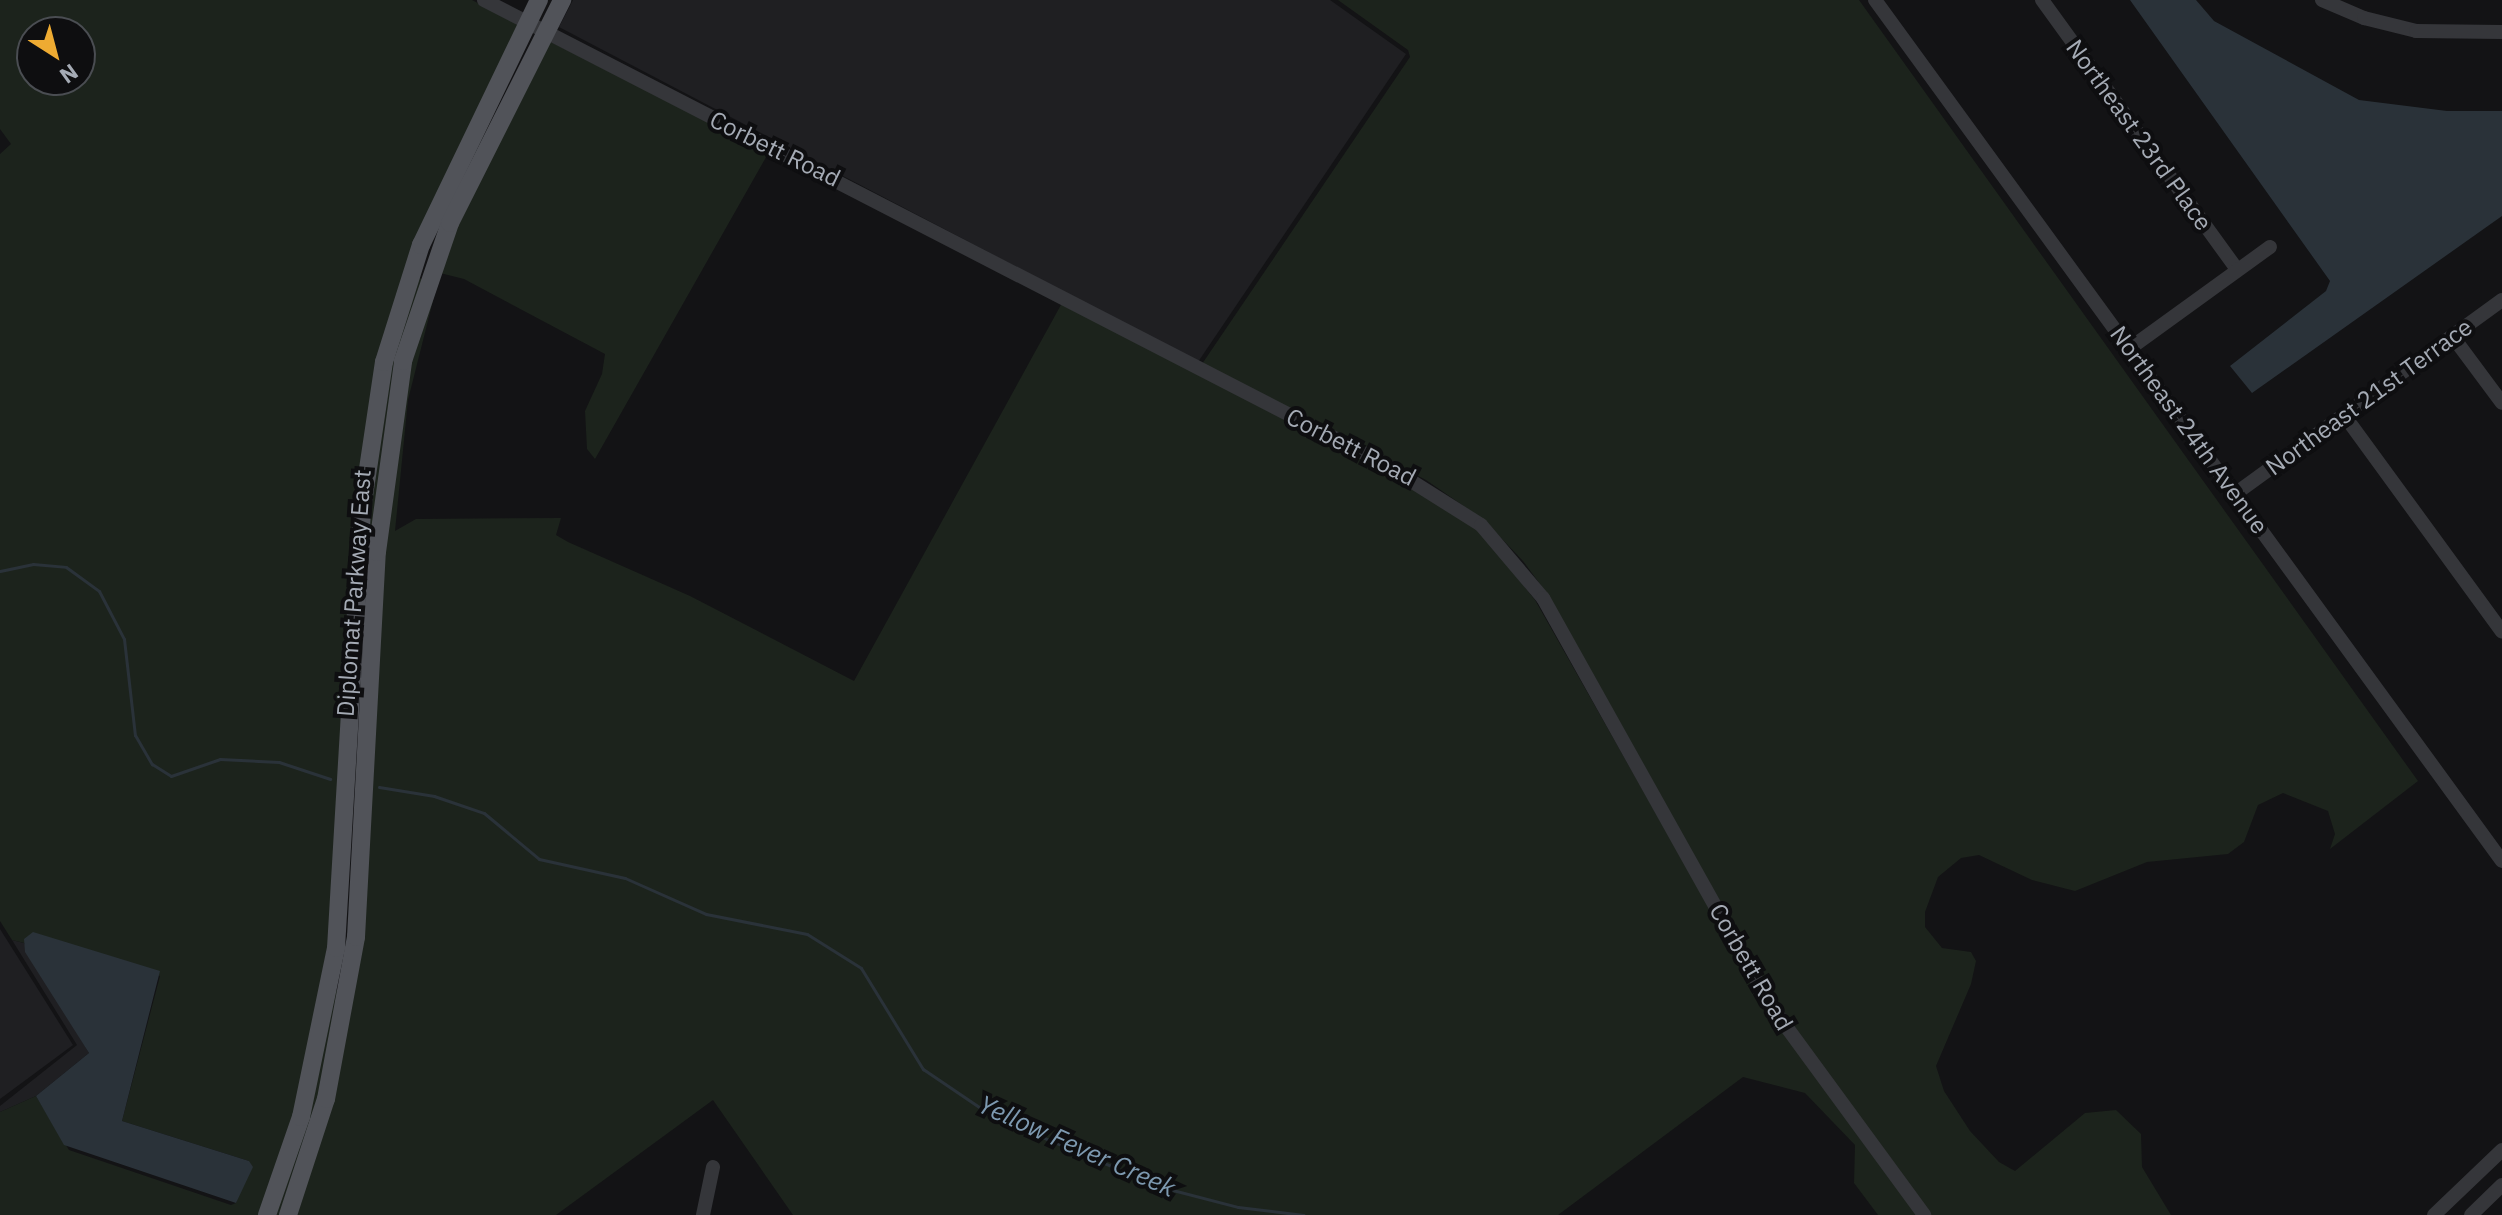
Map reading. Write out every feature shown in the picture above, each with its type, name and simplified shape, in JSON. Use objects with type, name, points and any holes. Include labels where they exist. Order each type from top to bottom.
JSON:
[{"type":"main road","name":"Diplomat Parkway East","points":[[267,1215],[301,1117],[339,985],[360,880],[369,542],[421,273],[526,23],[539,0]]},
{"type":"main road","name":"Diplomat Parkway East","points":[[421,273],[562,0]]},
{"type":"main road","name":"Diplomat Parkway East","points":[[288,1215],[326,1099],[339,985]]},
{"type":"street","name":"Corbett Road","points":[[484,0],[1381,462],[1481,525],[1543,598],[1769,1003],[1924,1215]]},
{"type":"street","name":"Northeast 24th Avenue","points":[[1875,0],[2502,861]]},
{"type":"street","name":"Northeast 23rd Place","points":[[2042,0],[2237,269]]},
{"type":"street","points":[[2322,0],[2364,18],[2416,31],[2502,32]]},
{"type":"street","points":[[2129,349],[2270,247]]},
{"type":"street","name":"Northeast 21st Terrace","points":[[2235,494],[2502,300]]},
{"type":"street","points":[[2453,337],[2502,403]]},
{"type":"street","points":[[2344,415],[2502,632]]},
{"type":"street","points":[[2434,1215],[2502,1150]]},
{"type":"street","points":[[703,1215],[713,1167]]},
{"type":"street","points":[[2471,1215],[2502,1185]]},
{"type":"shaded area","points":[[0,0],[472,0],[519,25],[416,243],[388,327],[333,917],[296,1115],[261,1215],[0,1215],[0,1112],[36,1096],[69,1150],[231,1205],[236,1203],[249,1161],[122,1121],[160,976],[12,940],[0,921],[0,154],[11,144],[0,129]]},
{"type":"shaded area","points":[[573,0],[1330,0],[1406,54],[1198,362],[559,27]]},
{"type":"shaded area","points":[[1338,0],[1859,0],[2418,781],[2330,849],[2335,834],[2328,811],[2283,793],[2258,805],[2244,842],[2228,854],[2147,862],[2075,891],[2032,880],[1979,855],[1961,858],[1938,877],[1925,912],[1925,927],[1942,948],[1971,952],[1976,961],[1971,984],[1936,1066],[1944,1091],[1970,1131],[1999,1162],[2015,1171],[2085,1113],[2116,1110],[2141,1134],[2142,1167],[2171,1215],[1931,1215],[1774,1000],[1548,595],[1523,561],[1484,520],[1426,480],[1202,364],[1410,57],[1408,50]]},
{"type":"shaded area","points":[[2130,0],[2196,0],[2214,21],[2359,100],[2447,111],[2502,111],[2502,216],[2252,393],[2230,366],[2326,291],[2330,281]]},
{"type":"shaded area","points":[[547,40],[769,152],[595,459],[587,449],[585,411],[602,374],[605,354],[464,279],[440,273],[408,400],[395,531],[416,519],[561,518],[556,535],[568,542],[690,596],[854,681],[1062,303],[1421,489],[1478,529],[1535,600],[1765,1006],[1918,1215],[1878,1215],[1854,1183],[1855,1145],[1805,1093],[1743,1077],[1558,1215],[793,1215],[713,1100],[556,1215],[294,1215],[346,1032],[378,611],[404,380],[445,251]]},
{"type":"shaded area","points":[[416,277],[422,279],[394,377],[374,530],[366,529],[389,363]]},
{"type":"shaded area","points":[[0,929],[73,1045],[0,1099]]},
{"type":"shaded area","points":[[33,932],[160,971],[122,1121],[249,1161],[253,1167],[236,1203],[64,1145],[36,1096],[89,1053],[25,952],[24,939]]},
{"type":"shaded area","points":[[12,940],[24,943],[89,1053],[36,1096],[0,1112],[0,1106],[77,1045]]},
{"type":"shaded area","points":[[335,990],[342,991],[321,1097],[282,1215],[273,1215]]},
{"type":"waterway","name":"Yellow Fever Creek","points":[[0,571],[33,564],[66,567],[99,591],[124,639],[135,735],[152,764],[171,776],[220,759],[279,762],[330,779]]},
{"type":"waterway","name":"Yellow Fever Creek","points":[[379,787],[434,796],[484,813],[539,859],[625,878],[706,914],[807,934],[861,968],[923,1069],[994,1117],[1161,1187],[1238,1207],[1304,1215]]}]
